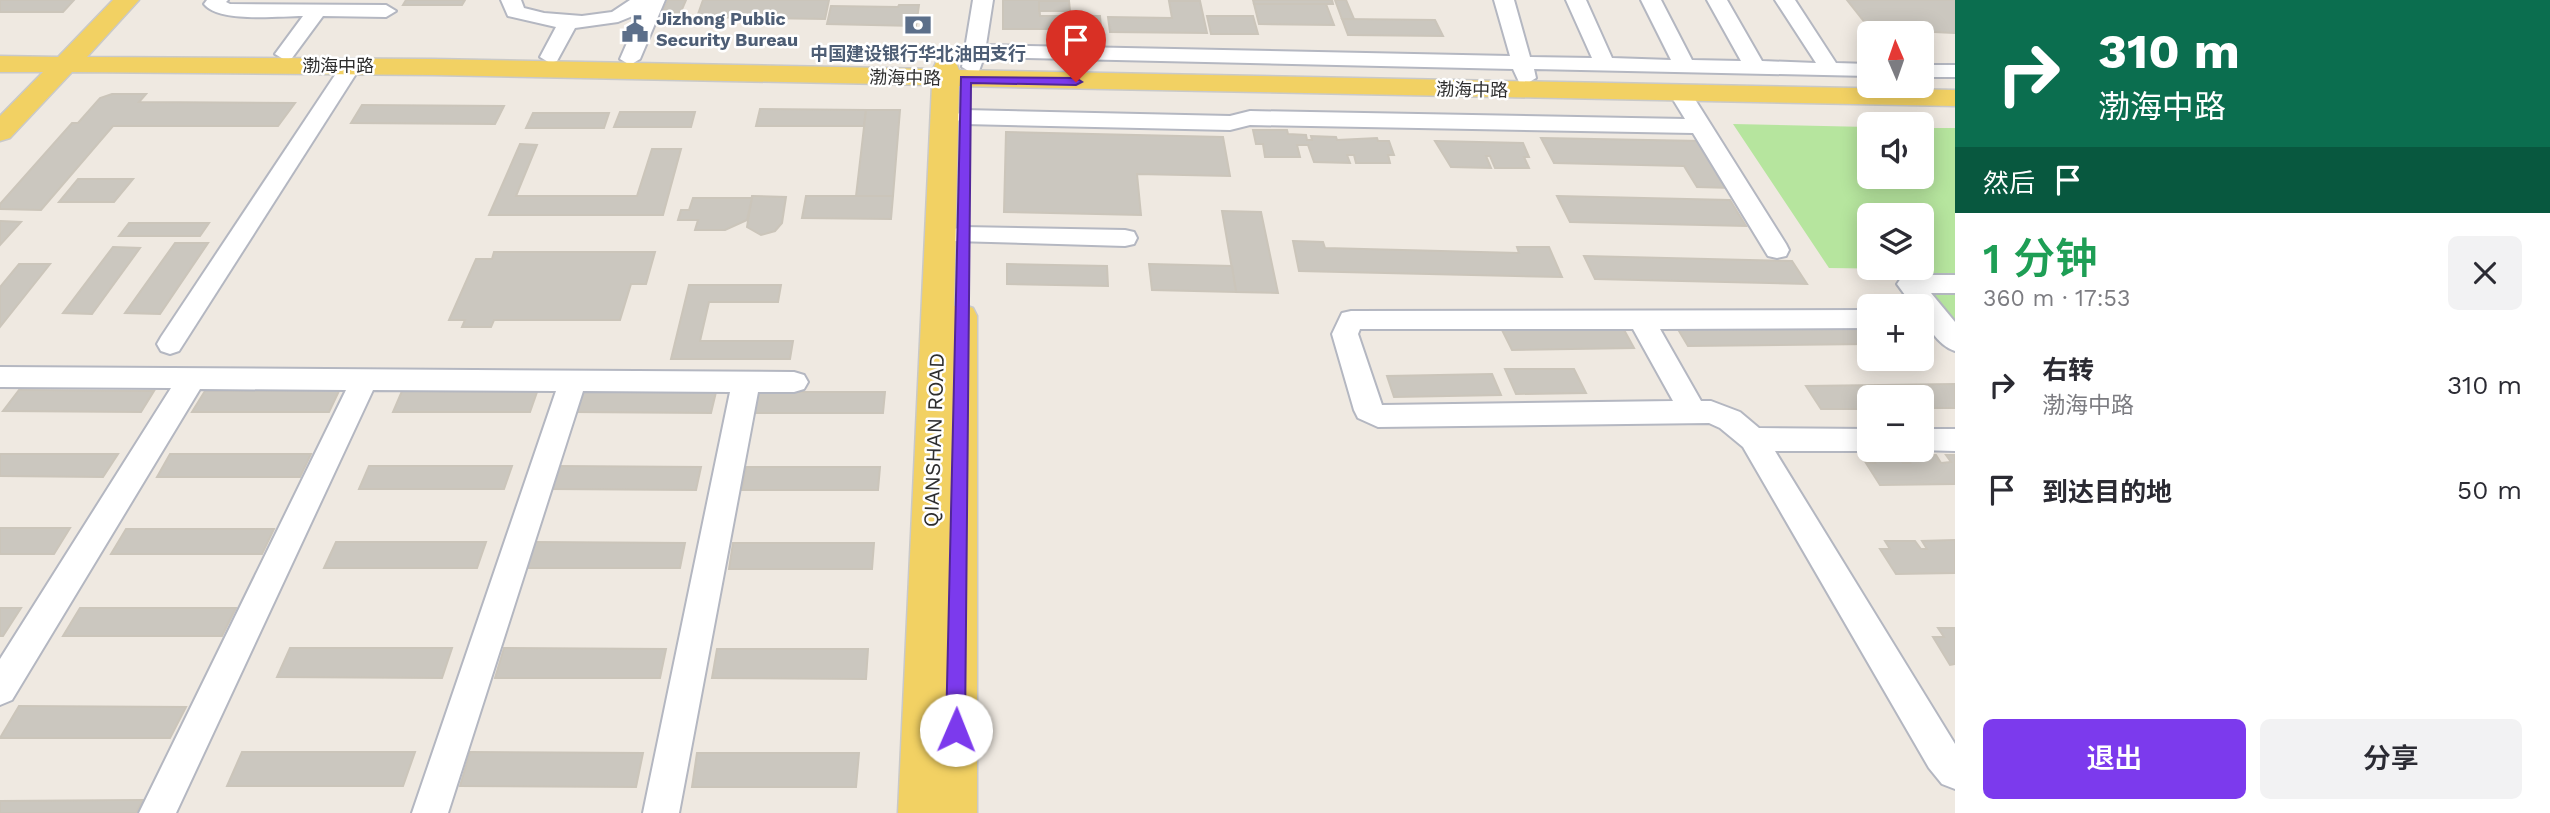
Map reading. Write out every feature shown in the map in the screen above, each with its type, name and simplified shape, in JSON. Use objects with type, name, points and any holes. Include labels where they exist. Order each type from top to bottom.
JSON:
[{"type":"main road","points":[[0,132],[103,0]]},
{"type":"main road","points":[[0,105],[127,0]]},
{"type":"main road","points":[[0,52],[58,58]]},
{"type":"main road","name":"渤海中路","points":[[58,58],[285,54],[550,57],[961,68],[1464,89],[1955,98]]},
{"type":"main road","points":[[0,64],[58,58]]},
{"type":"main road","name":"渤海中路","points":[[58,58],[351,66],[1524,71],[1857,84]]},
{"type":"main road","name":"QIANSHAN ROAD","points":[[954,813],[963,235],[964,117],[961,68]]},
{"type":"main road","name":"QIANSHAN ROAD","points":[[921,813],[961,68]]},
{"type":"main road","points":[[1934,85],[1955,86]]},
{"type":"street","points":[[218,0],[214,4],[227,10],[386,11]]},
{"type":"street","points":[[511,0],[514,12],[537,20],[608,20],[637,7],[641,0]]},
{"type":"street","points":[[630,59],[654,0]]},
{"type":"street","points":[[961,68],[984,0]]},
{"type":"street","points":[[1504,0],[1524,71],[1605,65],[1857,70]]},
{"type":"street","points":[[1576,0],[1605,65]]},
{"type":"street","points":[[1651,0],[1685,66]]},
{"type":"street","points":[[1717,0],[1755,67]]},
{"type":"street","points":[[1785,0],[1830,69]]},
{"type":"street","points":[[285,54],[317,10]]},
{"type":"street","points":[[550,57],[569,20]]},
{"type":"street","points":[[170,344],[351,66]]},
{"type":"street","points":[[1934,71],[1955,71]]},
{"type":"street","points":[[1464,89],[1479,122]]},
{"type":"street","points":[[1681,93],[1777,250]]},
{"type":"street","points":[[964,117],[1230,123],[1250,118],[1700,126]]},
{"type":"street","points":[[963,235],[1125,238]]},
{"type":"street","points":[[1915,294],[1910,284],[1955,284]]},
{"type":"street","points":[[1641,319],[1693,413]]},
{"type":"street","points":[[1857,319],[1351,320],[1345,334],[1368,410],[1378,416],[1711,412],[1730,420],[1753,439],[1942,756],[1955,771]]},
{"type":"street","points":[[1934,323],[1955,341]]},
{"type":"street","points":[[0,689],[192,378]]},
{"type":"street","points":[[1,379],[794,382]]},
{"type":"street","points":[[157,813],[364,380]]},
{"type":"street","points":[[430,813],[573,381]]},
{"type":"street","points":[[661,813],[746,382]]},
{"type":"street","points":[[1753,439],[1857,440]]},
{"type":"street","points":[[1934,440],[1955,440]]},
{"type":"green space","points":[[1733,124],[1857,127],[1857,189],[1934,189],[1934,128],[1955,128],[1955,322],[1921,280],[1934,280],[1934,203],[1857,203],[1857,268],[1829,268]]},
{"type":"building","points":[[0,0],[74,0],[63,12],[0,12]]},
{"type":"building","points":[[406,0],[465,0],[462,5],[403,5]]},
{"type":"building","points":[[668,0],[686,0],[680,14],[662,13]]},
{"type":"building","points":[[703,0],[829,0],[825,19],[697,17]]},
{"type":"building","points":[[1003,0],[1039,0],[1040,16],[1100,16],[1101,29],[1003,29]]},
{"type":"building","points":[[1253,0],[1332,0],[1333,4],[1254,4]]},
{"type":"building","points":[[1335,0],[1346,0],[1354,19],[1342,19]]},
{"type":"building","points":[[1847,0],[1955,0],[1955,33],[1934,32],[1934,21],[1864,21]]},
{"type":"building","points":[[1039,1],[1069,1],[1070,11],[1039,11]]},
{"type":"building","points":[[1169,1],[1200,1],[1207,33],[1110,32],[1108,17],[1172,18]]},
{"type":"building","points":[[1254,4],[1326,4],[1334,25],[1259,24]]},
{"type":"building","points":[[919,5],[916,26],[827,24],[831,6]]},
{"type":"building","points":[[1207,16],[1253,16],[1258,34],[1211,34]]},
{"type":"building","points":[[1342,19],[1435,20],[1443,36],[1348,35]]},
{"type":"building","points":[[112,94],[146,94],[139,102],[295,103],[278,126],[113,126],[41,210],[0,209],[0,204],[72,123],[78,123],[100,98]]},
{"type":"building","points":[[362,105],[504,106],[495,124],[351,123]]},
{"type":"building","points":[[760,109],[866,110],[864,126],[756,126]]},
{"type":"building","points":[[866,110],[900,110],[893,196],[856,196]]},
{"type":"building","points":[[620,112],[695,112],[691,127],[614,127]]},
{"type":"building","points":[[533,113],[609,113],[604,128],[526,128]]},
{"type":"building","points":[[1253,130],[1287,130],[1288,134],[1306,135],[1307,140],[1312,140],[1311,136],[1336,137],[1337,140],[1377,138],[1378,141],[1389,141],[1394,155],[1388,155],[1390,163],[1356,163],[1354,155],[1347,155],[1350,163],[1314,162],[1308,145],[1297,145],[1300,157],[1265,157],[1263,144],[1256,144]]},
{"type":"building","points":[[1006,132],[1223,137],[1230,176],[1137,174],[1141,215],[1004,212]]},
{"type":"building","points":[[1541,138],[1701,141],[1731,188],[1697,187],[1684,166],[1554,163]]},
{"type":"building","points":[[1435,141],[1523,143],[1529,157],[1524,157],[1529,168],[1495,168],[1490,156],[1486,156],[1491,168],[1451,167]]},
{"type":"building","points":[[520,144],[537,145],[516,196],[637,196],[652,149],[681,149],[663,215],[489,215]]},
{"type":"building","points":[[78,179],[133,179],[114,202],[59,202]]},
{"type":"building","points":[[752,196],[786,197],[782,223],[775,231],[761,235],[747,227]]},
{"type":"building","points":[[806,196],[893,196],[891,219],[802,218]]},
{"type":"building","points":[[1557,196],[1730,200],[1746,226],[1570,222]]},
{"type":"building","points":[[693,198],[752,198],[747,220],[725,230],[695,230],[698,220],[678,220],[681,210],[689,210]]},
{"type":"building","points":[[1222,211],[1261,212],[1278,293],[1236,292]]},
{"type":"building","points":[[0,221],[21,222],[0,245]]},
{"type":"building","points":[[129,223],[209,223],[200,236],[119,236]]},
{"type":"building","points":[[1293,241],[1323,242],[1325,248],[1519,253],[1517,247],[1549,247],[1562,277],[1299,271]]},
{"type":"building","points":[[175,243],[208,243],[160,314],[125,313]]},
{"type":"building","points":[[113,247],[140,248],[92,314],[63,313]]},
{"type":"building","points":[[494,252],[655,252],[646,284],[631,284],[620,320],[494,320],[491,327],[462,327],[465,320],[449,320],[476,259],[492,259]]},
{"type":"building","points":[[1584,256],[1792,261],[1807,284],[1595,279]]},
{"type":"building","points":[[19,264],[50,264],[0,327],[0,287]]},
{"type":"building","points":[[1007,264],[1107,266],[1108,286],[1007,284]]},
{"type":"building","points":[[1149,264],[1232,266],[1236,292],[1152,290]]},
{"type":"building","points":[[689,285],[781,285],[778,302],[709,302],[700,341],[793,341],[790,359],[671,359]]},
{"type":"building","points":[[1857,324],[1857,344],[1688,346],[1676,326]]},
{"type":"building","points":[[1623,328],[1634,348],[1512,350],[1502,330]]},
{"type":"building","points":[[1505,369],[1574,369],[1586,393],[1516,394]]},
{"type":"building","points":[[1492,374],[1501,395],[1394,397],[1387,376]]},
{"type":"building","points":[[1955,384],[1955,408],[1934,408],[1934,385],[1880,385]]},
{"type":"building","points":[[1857,385],[1857,409],[1821,409],[1806,386]]},
{"type":"building","points":[[19,390],[154,391],[141,412],[3,411]]},
{"type":"building","points":[[205,391],[339,391],[329,412],[192,412]]},
{"type":"building","points":[[402,391],[537,392],[530,412],[393,412]]},
{"type":"building","points":[[581,392],[716,392],[711,413],[575,412]]},
{"type":"building","points":[[758,392],[885,392],[883,413],[755,413]]},
{"type":"building","points":[[0,454],[118,454],[103,477],[0,476]]},
{"type":"building","points":[[170,454],[311,454],[300,477],[157,477]]},
{"type":"building","points":[[1934,455],[1941,463],[1951,462],[1946,455],[1955,455],[1955,484],[1880,485],[1866,463],[1934,462]]},
{"type":"building","points":[[369,466],[512,466],[504,489],[359,489]]},
{"type":"building","points":[[558,466],[701,467],[696,490],[551,489]]},
{"type":"building","points":[[746,467],[880,467],[878,490],[742,490]]},
{"type":"building","points":[[0,528],[70,528],[54,554],[0,554]]},
{"type":"building","points":[[126,529],[274,529],[262,554],[111,554]]},
{"type":"building","points":[[1955,540],[1955,573],[1896,574],[1880,549],[1890,549],[1885,541],[1915,541],[1921,549],[1927,549],[1922,541]]},
{"type":"building","points":[[336,542],[486,542],[477,568],[324,568]]},
{"type":"building","points":[[535,542],[685,543],[680,568],[527,568]]},
{"type":"building","points":[[733,543],[874,543],[872,569],[729,569]]},
{"type":"building","points":[[0,608],[21,608],[3,636],[0,636]]},
{"type":"building","points":[[80,608],[236,608],[222,636],[63,636]]},
{"type":"building","points":[[1938,628],[1955,628],[1955,664],[1950,665],[1933,637],[1944,637]]},
{"type":"building","points":[[290,648],[452,648],[442,678],[277,677]]},
{"type":"building","points":[[504,648],[666,649],[660,678],[495,678]]},
{"type":"building","points":[[717,649],[868,649],[866,679],[712,678]]},
{"type":"building","points":[[19,706],[186,707],[170,738],[0,738]]},
{"type":"building","points":[[242,752],[415,752],[403,786],[227,786]]},
{"type":"building","points":[[470,752],[643,753],[636,787],[460,786]]},
{"type":"building","points":[[697,753],[859,753],[856,787],[692,787]]},
{"type":"building","points":[[143,800],[136,813],[0,813],[0,801]]},
{"type":"place","name":"中国建设银行华北油田支行","points":[[918,25]]},
{"type":"place","name":"Jizhong Public Security Bureau","points":[[635,29]]},
{"type":"route","points":[[956,730],[965,79],[1076,82]]}]
